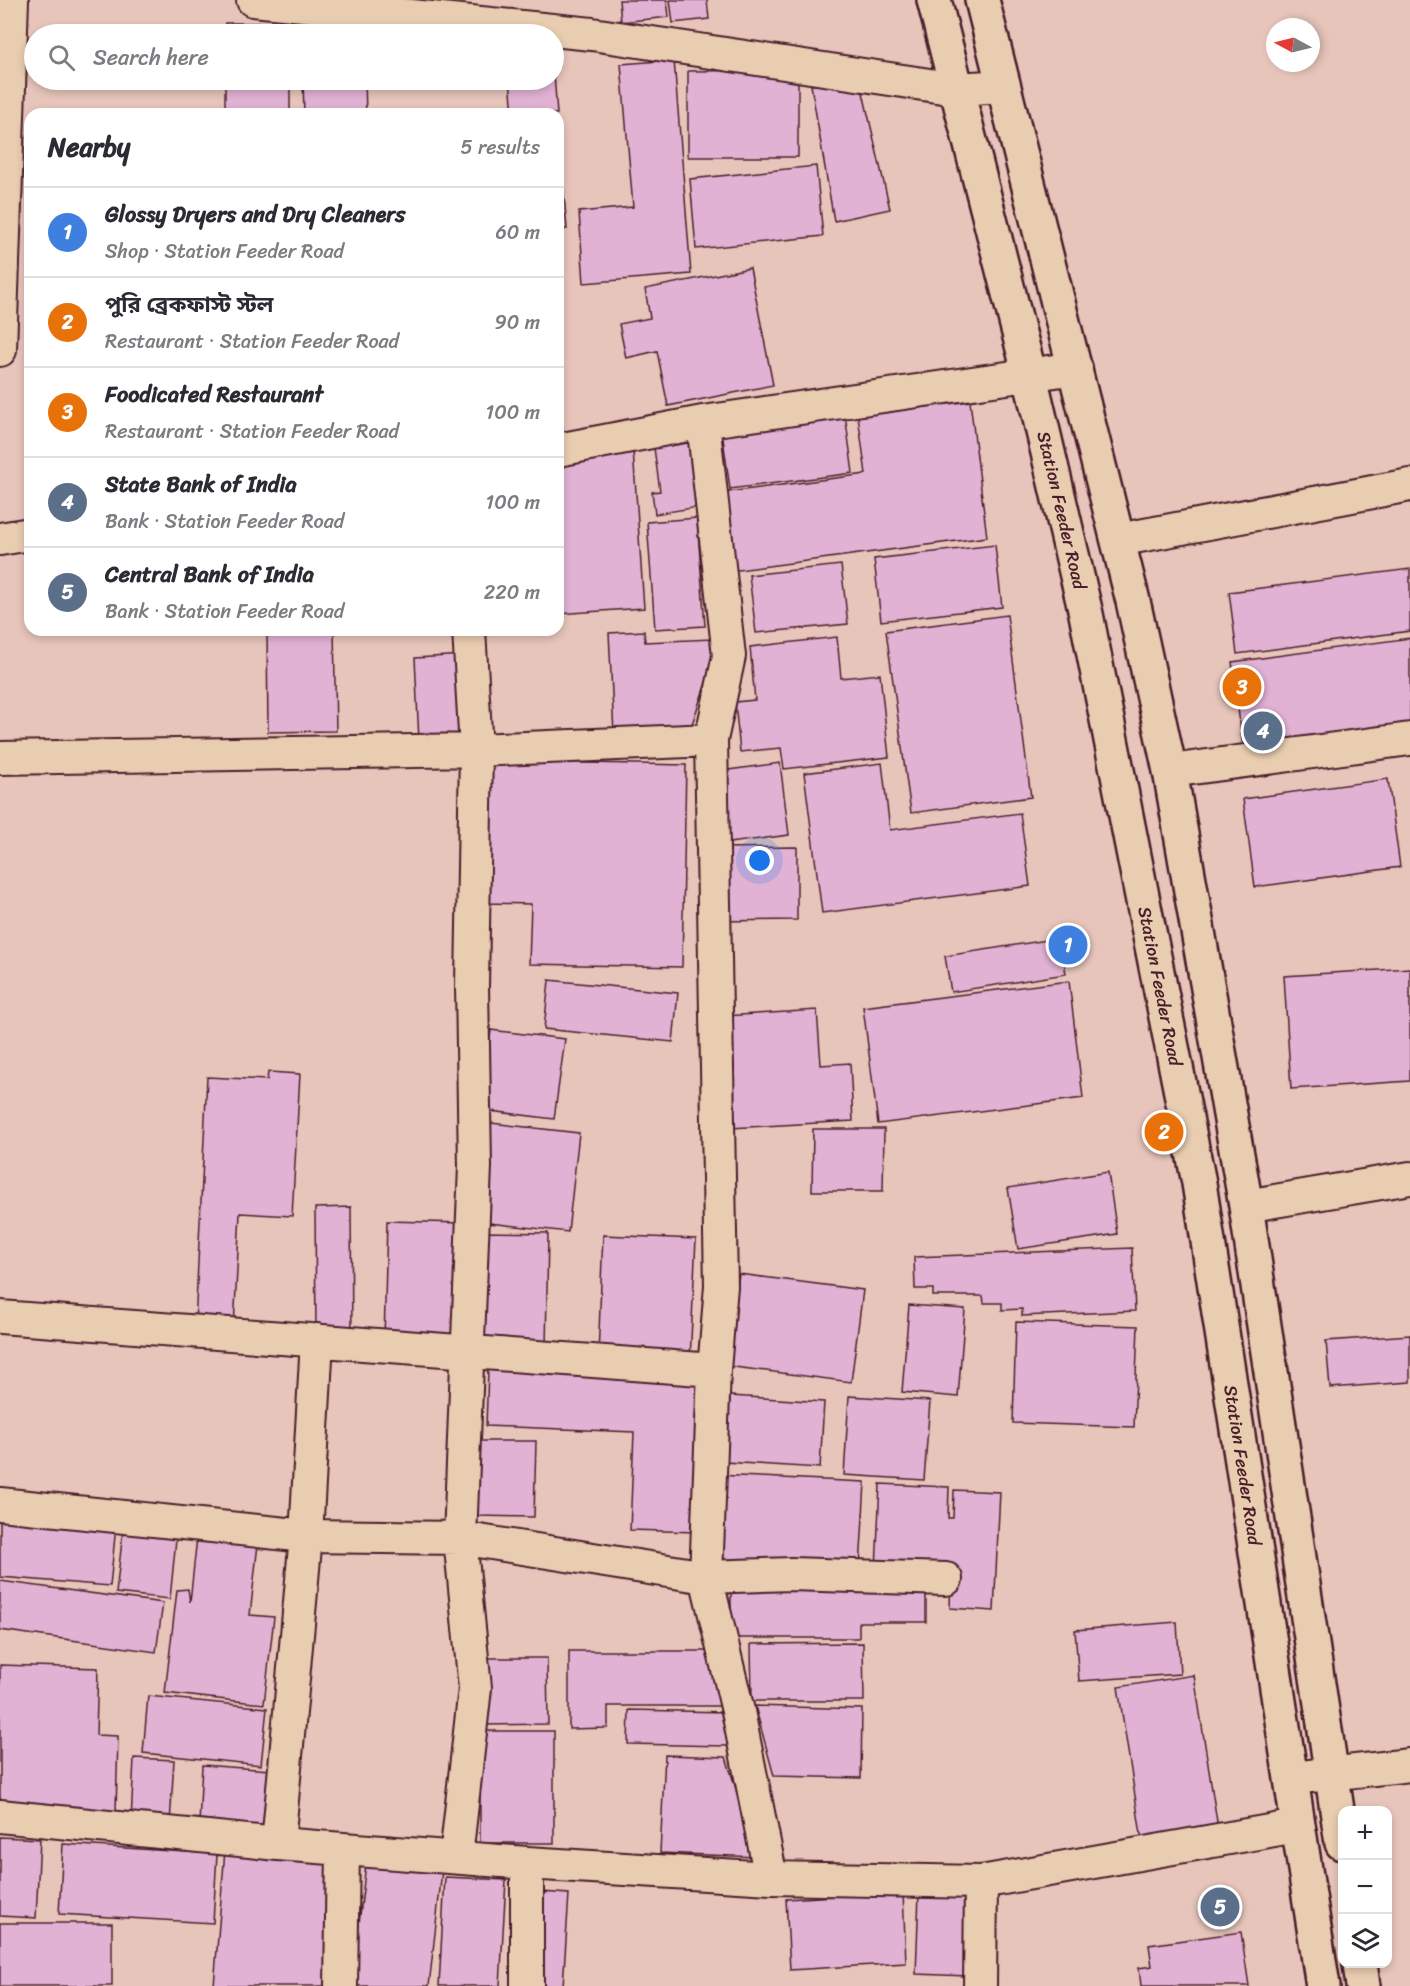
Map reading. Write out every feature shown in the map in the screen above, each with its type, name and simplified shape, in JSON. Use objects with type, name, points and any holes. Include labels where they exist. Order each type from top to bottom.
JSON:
[{"type":"street","points":[[0,350],[12,0]]},
{"type":"street","points":[[254,0],[493,24]]},
{"type":"street","name":"Station Feeder Road","points":[[934,0],[1030,376],[1086,614],[1199,1183],[1323,1986]]},
{"type":"street","points":[[982,0],[1118,540],[1170,771],[1246,1206],[1338,1815]]},
{"type":"street","points":[[564,31],[956,89],[1004,86]]},
{"type":"street","points":[[564,449],[703,422],[1076,368]]},
{"type":"street","points":[[703,422],[729,656],[711,740],[721,1286],[714,1370],[706,1577],[738,1711],[771,1878]]},
{"type":"street","points":[[1118,540],[1410,485]]},
{"type":"street","points":[[0,539],[24,535]]},
{"type":"street","points":[[456,1857],[475,1688],[460,1538],[475,1166],[472,986],[476,750],[469,636]]},
{"type":"street","points":[[1170,771],[1410,739]]},
{"type":"street","points":[[0,758],[476,750],[711,740]]},
{"type":"street","points":[[1246,1206],[1410,1178]]},
{"type":"street","points":[[0,1317],[714,1370]]},
{"type":"street","points":[[278,1844],[306,1536],[317,1340]]},
{"type":"street","points":[[0,1504],[306,1536],[460,1538],[706,1577],[791,1574],[946,1579]]},
{"type":"street","points":[[1292,1778],[1410,1765]]},
{"type":"street","points":[[0,1816],[278,1844],[527,1863],[771,1878],[981,1882],[1297,1826]]},
{"type":"street","points":[[341,1986],[344,1849]]},
{"type":"street","points":[[527,1863],[527,1986]]},
{"type":"street","points":[[980,1986],[981,1882]]},
{"type":"street","points":[[1361,1968],[1363,1986]]},
{"type":"building","points":[[619,0],[667,0],[669,17],[621,22]]},
{"type":"building","points":[[670,0],[707,0],[709,19],[673,23]]},
{"type":"building","points":[[225,23],[291,23],[291,24]]},
{"type":"building","points":[[674,60],[691,274],[584,283],[579,212],[633,207],[621,64]]},
{"type":"building","points":[[798,70],[798,157],[688,157],[688,71]]},
{"type":"building","points":[[861,84],[890,209],[834,221],[811,85]]},
{"type":"building","points":[[225,90],[290,90],[290,108],[225,108]]},
{"type":"building","points":[[303,90],[365,90],[366,108],[304,108]]},
{"type":"building","points":[[511,90],[555,90],[557,108],[512,108]]},
{"type":"building","points":[[816,166],[823,236],[696,249],[690,179]]},
{"type":"building","points":[[564,195],[567,229],[564,229]]},
{"type":"building","points":[[750,268],[773,385],[668,406],[657,351],[626,358],[619,324],[650,318],[645,289]]},
{"type":"building","points":[[970,401],[987,537],[731,571],[721,493],[866,474],[858,416]]},
{"type":"building","points":[[845,414],[853,473],[730,489],[722,431]]},
{"type":"building","points":[[695,442],[705,506],[655,514],[652,492],[660,491],[654,448]]},
{"type":"building","points":[[633,450],[644,608],[564,614],[564,456]]},
{"type":"building","points":[[697,518],[705,626],[655,629],[647,522]]},
{"type":"building","points":[[995,545],[1002,607],[881,621],[874,559]]},
{"type":"building","points":[[841,565],[848,624],[756,633],[749,575]]},
{"type":"building","points":[[1410,569],[1410,631],[1237,654],[1229,592]]},
{"type":"building","points":[[1007,615],[1031,797],[911,813],[886,631]]},
{"type":"building","points":[[644,631],[645,642],[713,639],[714,659],[690,730],[614,734],[609,633]]},
{"type":"building","points":[[267,636],[334,636],[336,731],[268,732]]},
{"type":"building","points":[[837,637],[841,678],[880,674],[889,757],[784,769],[781,748],[740,752],[735,702],[755,700],[750,647]]},
{"type":"building","points":[[1410,638],[1410,732],[1244,755],[1232,662]]},
{"type":"building","points":[[465,655],[469,738],[419,741],[415,658]]},
{"type":"building","points":[[489,761],[686,765],[682,967],[529,964],[531,904],[486,903]]},
{"type":"building","points":[[780,763],[789,835],[730,843],[721,771]]},
{"type":"building","points":[[882,763],[890,830],[1020,813],[1030,886],[822,913],[804,773]]},
{"type":"building","points":[[1388,779],[1400,867],[1255,887],[1243,799]]},
{"type":"building","points":[[797,847],[797,920],[722,921],[721,848]]},
{"type":"building","points":[[1060,938],[1066,974],[951,992],[945,956]]},
{"type":"building","points":[[1410,968],[1410,1081],[1291,1089],[1284,976]]},
{"type":"building","points":[[549,980],[678,993],[673,1042],[544,1029]]},
{"type":"building","points":[[1069,981],[1083,1098],[878,1124],[863,1007]]},
{"type":"building","points":[[817,1010],[821,1065],[850,1063],[853,1121],[730,1128],[724,1016]]},
{"type":"building","points":[[491,1030],[565,1039],[554,1119],[482,1110]]},
{"type":"building","points":[[268,1072],[300,1074],[292,1216],[240,1213],[234,1327],[195,1325],[207,1077],[267,1080]]},
{"type":"building","points":[[491,1123],[579,1133],[568,1232],[481,1222]]},
{"type":"building","points":[[813,1129],[884,1129],[883,1191],[812,1191]]},
{"type":"building","points":[[1108,1172],[1117,1234],[1018,1249],[1008,1188]]},
{"type":"building","points":[[351,1207],[352,1336],[316,1337],[315,1208]]},
{"type":"building","points":[[387,1221],[463,1223],[460,1343],[384,1342]]},
{"type":"building","points":[[482,1232],[548,1233],[546,1349],[479,1348]]},
{"type":"building","points":[[603,1235],[696,1239],[690,1360],[598,1356]]},
{"type":"building","points":[[1132,1248],[1135,1311],[1022,1316],[1022,1309],[1002,1310],[1002,1303],[984,1303],[983,1296],[933,1296],[933,1289],[915,1289],[914,1257]]},
{"type":"building","points":[[739,1274],[863,1290],[851,1382],[727,1366]]},
{"type":"building","points":[[909,1305],[965,1309],[958,1397],[902,1392]]},
{"type":"building","points":[[1016,1322],[1138,1326],[1134,1427],[1013,1423]]},
{"type":"building","points":[[1410,1335],[1410,1382],[1330,1388],[1326,1341]]},
{"type":"building","points":[[488,1370],[703,1377],[697,1532],[630,1530],[634,1432],[486,1426]]},
{"type":"building","points":[[730,1396],[824,1402],[820,1468],[725,1462]]},
{"type":"building","points":[[849,1396],[930,1401],[924,1480],[844,1475]]},
{"type":"building","points":[[479,1441],[536,1441],[534,1517],[477,1516]]},
{"type":"building","points":[[715,1475],[865,1482],[860,1568],[710,1560]]},
{"type":"building","points":[[880,1484],[949,1487],[948,1518],[953,1518],[954,1490],[1000,1492],[994,1611],[950,1608],[951,1572],[876,1569]]},
{"type":"building","points":[[0,1516],[116,1526],[110,1586],[0,1577]]},
{"type":"building","points":[[124,1523],[177,1529],[170,1599],[116,1593]]},
{"type":"building","points":[[197,1537],[258,1544],[250,1615],[274,1617],[264,1704],[165,1693],[177,1590],[188,1589],[190,1602]]},
{"type":"building","points":[[0,1581],[163,1603],[156,1652],[0,1630]]},
{"type":"building","points":[[731,1584],[926,1585],[926,1622],[859,1622],[859,1638],[731,1638]]},
{"type":"building","points":[[1177,1622],[1180,1674],[1079,1681],[1075,1630]]},
{"type":"building","points":[[863,1643],[864,1701],[752,1701],[751,1644]]},
{"type":"building","points":[[569,1651],[720,1651],[719,1706],[608,1706],[608,1728],[569,1729]]},
{"type":"building","points":[[485,1658],[547,1658],[548,1724],[485,1725]]},
{"type":"building","points":[[0,1665],[98,1668],[96,1735],[118,1736],[116,1812],[0,1809]]},
{"type":"building","points":[[1194,1675],[1218,1828],[1142,1841],[1118,1687]]},
{"type":"building","points":[[148,1696],[267,1708],[261,1765],[143,1753]]},
{"type":"building","points":[[755,1706],[862,1709],[861,1778],[774,1776]]},
{"type":"building","points":[[629,1710],[728,1712],[727,1746],[628,1744]]},
{"type":"building","points":[[480,1731],[554,1731],[554,1843],[480,1843]]},
{"type":"building","points":[[665,1755],[726,1757],[757,1857],[660,1853]]},
{"type":"building","points":[[134,1758],[174,1760],[170,1824],[131,1822]]},
{"type":"building","points":[[202,1765],[270,1770],[266,1829],[199,1824]]},
{"type":"building","points":[[0,1837],[40,1839],[36,1918],[0,1916]]},
{"type":"building","points":[[63,1844],[217,1854],[213,1923],[59,1914]]},
{"type":"building","points":[[225,1850],[339,1858],[330,1986],[214,1986]]},
{"type":"building","points":[[366,1863],[442,1871],[429,1986],[352,1986]]},
{"type":"building","points":[[445,1877],[506,1880],[500,1986],[439,1986]]},
{"type":"building","points":[[542,1892],[569,1894],[563,1986],[535,1986]]},
{"type":"building","points":[[903,1892],[906,1963],[790,1970],[786,1899]]},
{"type":"building","points":[[919,1893],[972,1895],[968,1976],[916,1974]]},
{"type":"building","points":[[1230,1898],[1232,1912],[1210,1916],[1207,1901]]},
{"type":"building","points":[[0,1923],[112,1923],[112,1986],[0,1986]]},
{"type":"building","points":[[1241,1932],[1249,1986],[1141,1986],[1139,1968],[1152,1966],[1149,1945]]},
{"type":"place","name":"Foodicated Restaurant","points":[[1242,687]]},
{"type":"place","name":"State Bank of India","points":[[1263,731]]},
{"type":"place","name":"Glossy Dryers and Dry Cleaners","points":[[1068,945]]},
{"type":"place","name":"পুরি ব্রেকফাস্ট স্টল","points":[[1164,1132]]},
{"type":"place","name":"Central Bank of India","points":[[1220,1907]]}]
